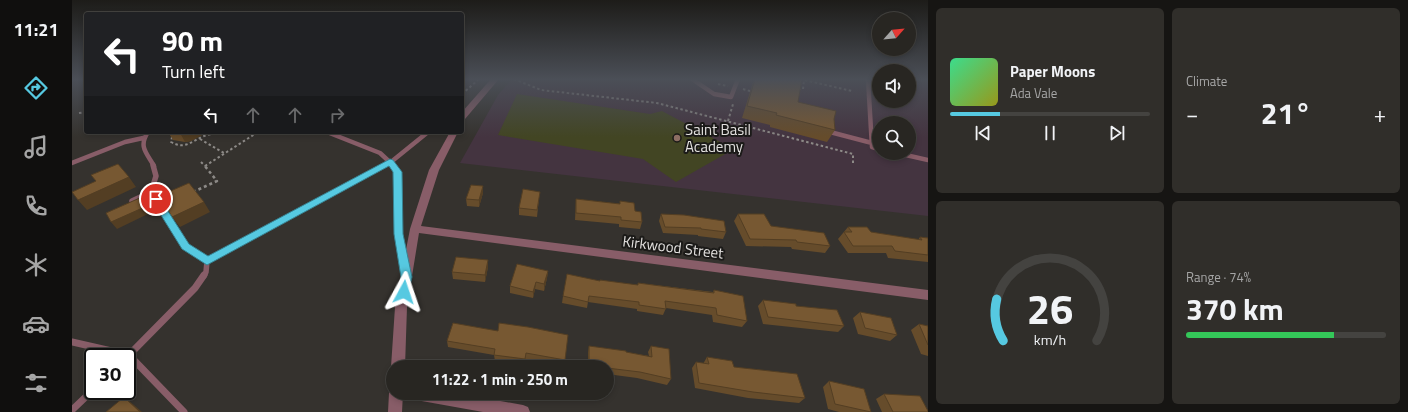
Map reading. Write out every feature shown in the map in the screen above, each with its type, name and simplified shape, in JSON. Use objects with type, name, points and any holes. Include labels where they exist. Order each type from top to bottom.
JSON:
[{"type":"street","points":[[464,113],[477,98]]},
{"type":"street","points":[[398,360],[401,307],[415,229],[434,170],[453,134]]},
{"type":"street","name":"Kirkwood Street","points":[[415,229],[928,296]]},
{"type":"street","points":[[395,412],[396,400]]},
{"type":"street","points":[[455,400],[523,412]]},
{"type":"lane","points":[[830,132],[872,142],[869,98]]},
{"type":"lane","points":[[125,204],[151,192],[156,176],[153,163],[142,146],[143,138],[146,134]]},
{"type":"lane","points":[[332,134],[380,153],[398,172],[398,234],[406,277]]},
{"type":"lane","points":[[207,261],[390,162],[425,134]]},
{"type":"lane","points":[[72,163],[125,142],[143,138]]},
{"type":"lane","points":[[916,157],[928,160]]},
{"type":"lane","points":[[151,192],[186,247],[207,261]]},
{"type":"lane","points":[[136,348],[195,288],[206,272],[207,261]]},
{"type":"lane","points":[[72,342],[98,348]]},
{"type":"lane","points":[[136,364],[184,412]]},
{"type":"lane","points":[[72,410],[84,399]]},
{"type":"path","points":[[627,98],[645,100],[853,154],[853,165]]},
{"type":"path","points":[[728,121],[734,102],[732,98]]},
{"type":"path","points":[[79,113],[84,112]]},
{"type":"path","points":[[172,134],[171,142],[175,145],[189,144],[203,136],[212,134]]},
{"type":"path","points":[[205,166],[255,134]]},
{"type":"path","points":[[200,139],[224,153]]},
{"type":"path","points":[[189,194],[217,181],[201,162]]},
{"type":"shaded area","name":"Saint Basil Academy","points":[[496,98],[872,98],[872,108],[916,108],[916,98],[928,98],[928,216],[460,163]]},
{"type":"green space","points":[[515,98],[545,98],[650,114],[662,111],[724,144],[727,153],[676,182],[643,159],[498,135]]},
{"type":"building","points":[[749,98],[799,98],[798,102],[836,111],[834,119],[835,130],[776,115],[777,113],[747,106]]},
{"type":"building","points":[[118,164],[129,177],[78,200],[72,192],[96,181],[91,175]]},
{"type":"building","points":[[189,183],[204,202],[172,217],[159,196]]},
{"type":"building","points":[[471,185],[483,186],[479,200],[466,199]]},
{"type":"building","points":[[523,189],[540,192],[537,210],[519,208]]},
{"type":"building","points":[[142,197],[147,206],[111,222],[106,213]]},
{"type":"building","points":[[576,199],[620,204],[620,201],[634,203],[635,211],[641,212],[642,222],[621,220],[621,217],[576,213]]},
{"type":"building","points":[[661,214],[684,215],[724,221],[726,232],[701,228],[665,227]]},
{"type":"building","points":[[738,214],[764,214],[771,226],[824,233],[830,246],[797,242],[796,240],[750,239]]},
{"type":"building","points":[[848,227],[867,227],[871,232],[922,240],[920,237],[928,238],[928,255],[895,251],[892,246],[853,246],[844,232],[852,232]]},
{"type":"building","points":[[456,257],[488,260],[485,275],[452,272]]},
{"type":"building","points":[[517,264],[548,271],[544,284],[536,282],[533,292],[510,286]]},
{"type":"building","points":[[567,274],[600,281],[638,285],[638,283],[714,293],[714,290],[743,296],[747,321],[717,315],[716,308],[665,301],[666,309],[639,305],[639,302],[589,296],[588,302],[563,296]]},
{"type":"building","points":[[763,300],[796,304],[796,306],[837,310],[844,326],[768,317]]},
{"type":"building","points":[[860,312],[891,318],[897,335],[865,328]]},
{"type":"building","points":[[453,323],[498,331],[499,323],[568,335],[565,360],[526,353],[525,359],[494,355],[495,349],[447,341]]},
{"type":"building","points":[[919,324],[928,326],[928,345]]},
{"type":"building","points":[[589,346],[626,351],[652,357],[651,346],[669,349],[671,379],[640,372],[614,369],[614,360],[589,360]]},
{"type":"building","points":[[707,357],[732,361],[734,367],[797,374],[805,398],[753,392],[699,383],[696,362],[709,364]]},
{"type":"building","points":[[829,381],[864,389],[871,412],[835,404]]},
{"type":"building","points":[[884,394],[920,396],[928,412],[893,412]]},
{"type":"building","points":[[120,400],[127,400],[140,412],[106,412]]},
{"type":"place","name":"Saint Basil Academy","points":[[677,138]]},
{"type":"route","points":[[156,199],[186,247],[207,261],[390,162],[398,172],[398,234],[406,277],[404,292]]}]
